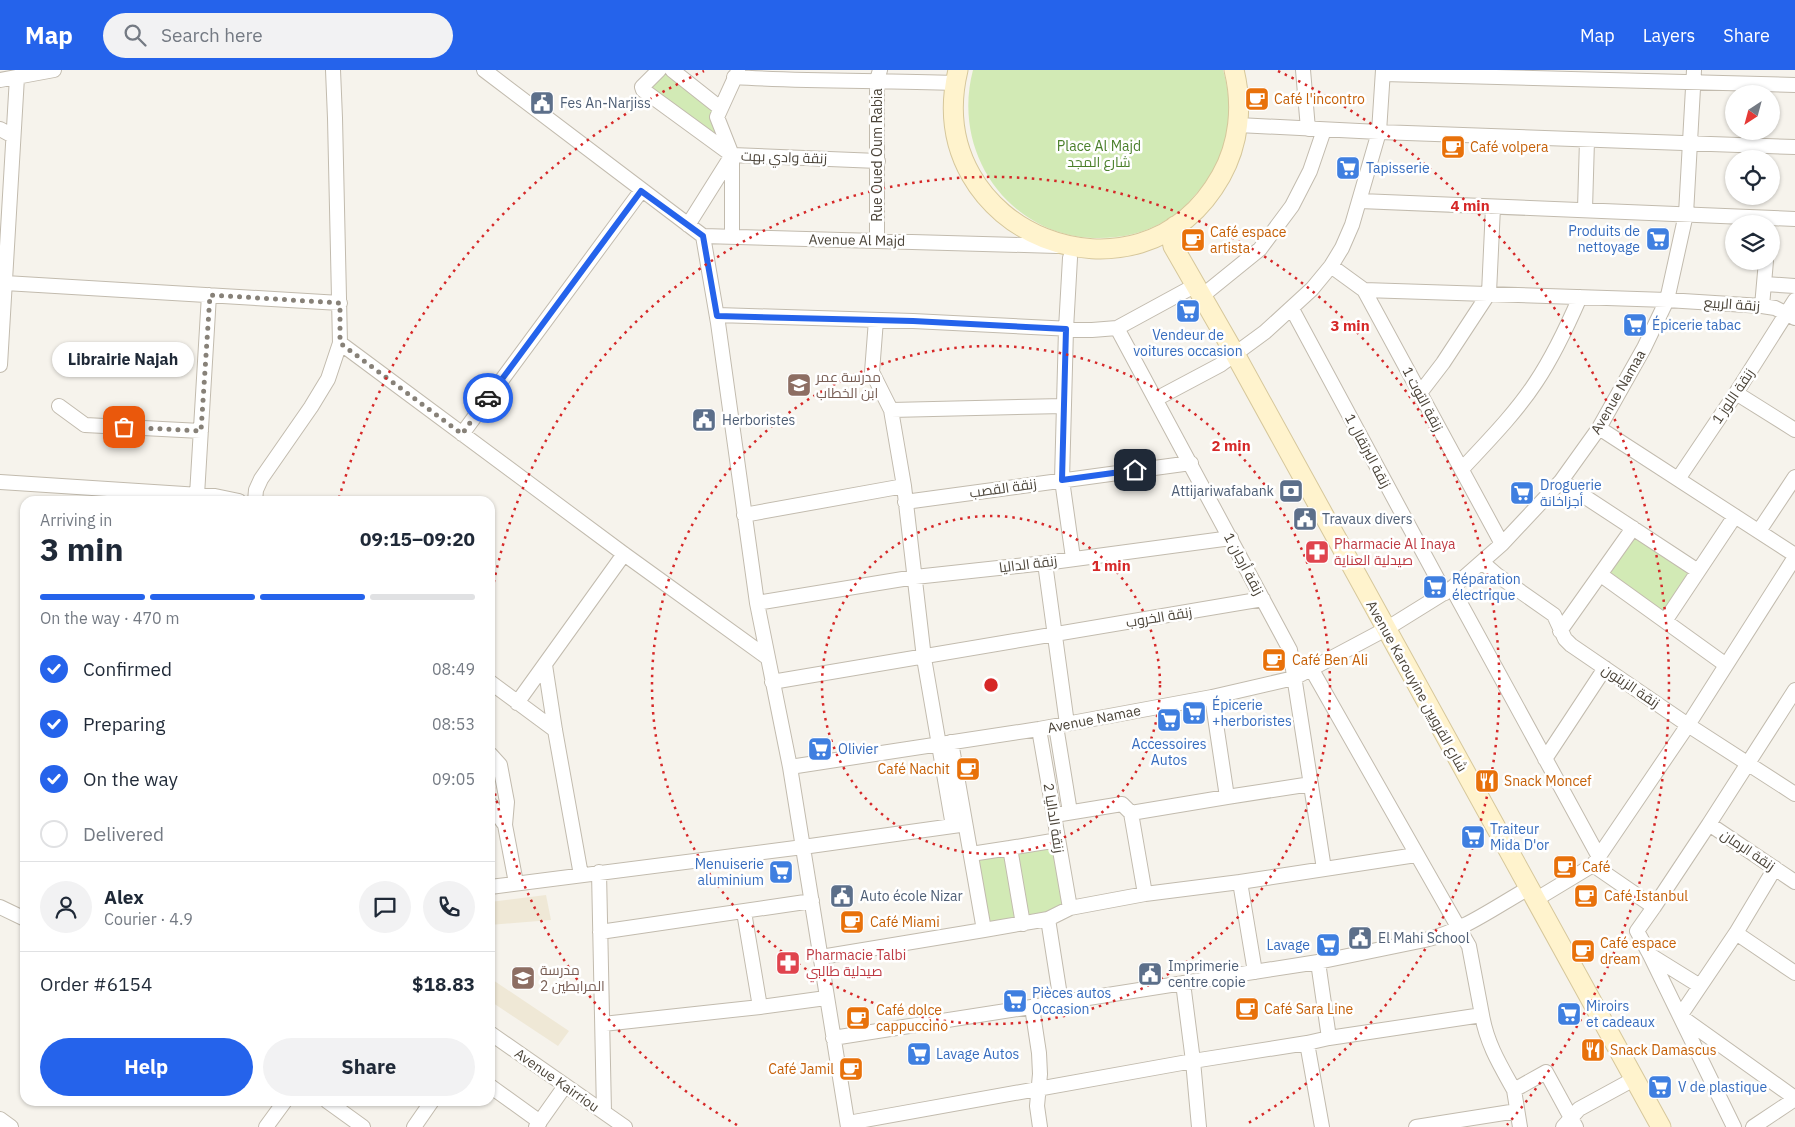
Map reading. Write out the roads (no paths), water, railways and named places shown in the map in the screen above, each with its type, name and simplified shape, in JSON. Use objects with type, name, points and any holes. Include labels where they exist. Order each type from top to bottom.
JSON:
[{"type":"street","points":[[0,80],[54,70]]},
{"type":"street","points":[[255,496],[261,479],[328,379],[340,343],[333,70]]},
{"type":"street","points":[[484,70],[641,191],[703,236],[717,316],[757,603],[790,767],[848,1125],[1193,1061],[1482,1015]]},
{"type":"street","points":[[672,70],[718,113],[732,155],[732,237]]},
{"type":"street","points":[[718,113],[736,74],[956,77],[953,115],[957,137],[964,160],[978,186],[993,205],[1018,226],[1071,252],[1119,247],[1153,237],[1175,226],[1200,205],[1215,186],[1230,157],[1238,125],[1239,98],[1234,70]]},
{"type":"street","points":[[1303,70],[1308,129]]},
{"type":"street","name":"زنقة وادي بهت","points":[[655,71],[642,90],[732,155],[878,161]]},
{"type":"street","points":[[1156,399],[1220,365],[1265,332],[1312,289],[1331,266],[1342,248],[1360,201],[1379,132],[1383,72],[1693,76],[1795,85]]},
{"type":"street","name":"Rue Oued Oum Rabia","points":[[878,75],[878,240]]},
{"type":"street","name":"Avenue Namaa","points":[[1386,629],[1448,591],[1502,544],[1561,481],[1599,428],[1644,348],[1667,300],[1686,214],[1693,76]]},
{"type":"street","points":[[0,365],[4,279],[5,189],[14,136],[17,77]]},
{"type":"street","points":[[1238,125],[1324,130],[1795,147]]},
{"type":"street","points":[[0,129],[14,136]]},
{"type":"street","points":[[717,316],[876,320],[1092,330],[1117,328],[1199,291],[1260,249],[1292,206],[1310,171],[1324,130]]},
{"type":"street","points":[[1585,210],[1587,140]]},
{"type":"street","points":[[688,225],[732,155]]},
{"type":"street","points":[[462,434],[641,191]]},
{"type":"street","points":[[1360,201],[1686,214],[1725,217]]},
{"type":"street","points":[[1420,393],[1458,342],[1489,293],[1493,207]]},
{"type":"street","points":[[1780,220],[1795,219]]},
{"type":"street","points":[[1173,246],[1172,236],[1175,226]]},
{"type":"street","name":"Avenue Al Majd","points":[[703,236],[1010,244],[1071,252]]},
{"type":"street","points":[[1153,237],[1164,240],[1173,246]]},
{"type":"street","name":"Avenue Karouyine شارع القرويين","points":[[1173,246],[1235,354],[1661,1127]]},
{"type":"street","points":[[1071,252],[1066,329],[1062,480],[1073,558]]},
{"type":"street","name":"زنقة التوت 1","points":[[1331,266],[1364,290],[1502,544]]},
{"type":"street","points":[[1762,306],[1766,270]]},
{"type":"street","points":[[4,279],[340,303]]},
{"type":"street","points":[[1765,284],[1795,286]]},
{"type":"street","name":"زنقة الربيع","points":[[1364,290],[1667,300],[1762,306],[1791,315]]},
{"type":"street","points":[[197,495],[210,295]]},
{"type":"street","points":[[1462,469],[1499,430],[1535,384],[1561,341],[1580,297]]},
{"type":"street","name":"زنقة اللوز 1","points":[[1678,479],[1791,315],[1795,300]]},
{"type":"street","name":"زنقة البرتقال 1","points":[[1292,309],[1448,591],[1545,759],[1596,861]]},
{"type":"street","points":[[876,320],[872,372],[891,410],[904,486],[924,658],[945,744],[959,825],[971,854],[984,930]]},
{"type":"street","name":"زنقة أرجان 1","points":[[1117,328],[1290,650],[1324,869]]},
{"type":"street","points":[[340,343],[624,554],[768,658]]},
{"type":"street","points":[[1736,393],[1795,430]]},
{"type":"street","points":[[59,406],[86,426],[201,431]]},
{"type":"street","points":[[891,410],[1064,406]]},
{"type":"street","points":[[833,1038],[1318,962],[1425,940],[1459,929],[1596,861],[1688,725],[1795,556],[1599,428]]},
{"type":"street","name":"زنقة القصب","points":[[905,502],[1190,463]]},
{"type":"street","points":[[1758,532],[1795,477]]},
{"type":"street","points":[[1561,481],[1698,571]]},
{"type":"street","points":[[0,482],[202,496]]},
{"type":"street","points":[[744,515],[904,486]]},
{"type":"street","points":[[1665,622],[1735,516]]},
{"type":"street","points":[[1560,631],[1633,528]]},
{"type":"street","name":"زنقة الداليا","points":[[757,603],[915,577],[1045,563],[1231,538]]},
{"type":"street","points":[[517,703],[624,554]]},
{"type":"street","name":"زنقة الزيتون","points":[[1482,562],[1497,575],[1554,615],[1560,631],[1572,645],[1688,725],[1795,794]]},
{"type":"street","name":"زنقة الداليا 2","points":[[1045,563],[1055,634],[1070,812]]},
{"type":"street","points":[[1601,575],[1726,664]]},
{"type":"street","name":"زنقة الخروب","points":[[772,682],[924,658],[1263,599]]},
{"type":"street","name":"Avenue Namae","points":[[790,767],[1039,729],[1212,697],[1294,678],[1386,629]]},
{"type":"street","points":[[545,665],[554,730],[581,875]]},
{"type":"street","points":[[1545,759],[1605,668]]},
{"type":"street","points":[[1312,670],[1469,946],[1485,1032],[1490,1048],[1514,1090],[1520,1127]]},
{"type":"street","points":[[495,686],[554,730]]},
{"type":"street","points":[[1709,824],[1795,690]]},
{"type":"street","points":[[1212,697],[1227,797]]},
{"type":"street","name":"زنقة الداليا 2","points":[[1039,729],[1070,908]]},
{"type":"street","points":[[495,760],[500,765],[507,802],[505,825],[516,883]]},
{"type":"street","points":[[1131,813],[1311,784]]},
{"type":"street","points":[[1054,815],[1122,804],[1131,813],[1145,894]]},
{"type":"street","points":[[495,811],[505,825]]},
{"type":"street","name":"زنقة الرمان","points":[[1650,955],[1637,931],[1709,824],[1795,882]]},
{"type":"street","points":[[495,886],[959,825]]},
{"type":"street","points":[[971,854],[1058,840]]},
{"type":"street","points":[[1010,848],[1023,924]]},
{"type":"street","points":[[821,958],[1023,924],[1048,919],[1070,908],[1145,894],[1240,882],[1416,855]]},
{"type":"street","points":[[1596,861],[1654,907]]},
{"type":"street","points":[[1680,1016],[1736,933],[1775,868]]},
{"type":"street","points":[[599,872],[604,1112]]},
{"type":"street","points":[[1240,882],[1255,972]]},
{"type":"street","points":[[600,932],[812,901]]},
{"type":"street","points":[[0,907],[20,917]]},
{"type":"street","points":[[744,912],[760,1007]]},
{"type":"street","points":[[1048,919],[1061,1002]]},
{"type":"street","points":[[1736,933],[1795,973]]},
{"type":"street","points":[[1650,955],[1700,986]]},
{"type":"street","points":[[1650,955],[1734,1127]]},
{"type":"street","points":[[1318,962],[1329,1038]]},
{"type":"street","points":[[1183,983],[1200,1127]]},
{"type":"street","points":[[603,1024],[826,998]]},
{"type":"street","points":[[1032,1007],[1039,1053],[1038,1106],[1040,1127]]},
{"type":"street","points":[[1680,1016],[1795,1098],[1753,1127]]},
{"type":"street","name":"Avenue Kairriou","points":[[495,1036],[625,1127]]},
{"type":"street","points":[[1306,1043],[1322,1127]]},
{"type":"street","points":[[1514,1090],[1546,1072],[1570,1124]]},
{"type":"street","points":[[1570,1124],[1579,1109],[1634,1079]]},
{"type":"street","points":[[495,1090],[538,1124],[565,1086]]},
{"type":"street","points":[[266,1127],[279,1106]]},
{"type":"street","points":[[334,1106],[363,1127]]},
{"type":"street","points":[[414,1127],[429,1106]]},
{"type":"street","points":[[1416,1127],[1517,1111]]},
{"type":"street","points":[[0,1119],[11,1127]]},
{"type":"place","name":"Café l'incontro","points":[[1257,99]]},
{"type":"place","name":"Fes An-Narjiss","points":[[542,103]]},
{"type":"place","name":"Café volpera","points":[[1453,147]]},
{"type":"place","name":"Tapisserie","points":[[1348,168]]},
{"type":"place","name":"Produits de nettoyage","points":[[1658,239]]},
{"type":"place","name":"Café espace artista","points":[[1193,240]]},
{"type":"place","name":"Vendeur de voitures occasion","points":[[1188,311]]},
{"type":"place","name":"Épicerie tabac","points":[[1635,325]]},
{"type":"place","name":"مدرسة عمر ابن الخطاب","points":[[799,385]]},
{"type":"place","name":"Herboristes","points":[[704,420]]},
{"type":"place","name":"Librairie Najah","points":[[124,427]]},
{"type":"place","name":"Attijariwafabank","points":[[1291,491]]},
{"type":"place","name":"Droguerie أجزاخانة","points":[[1522,493]]},
{"type":"place","name":"Travaux divers","points":[[1305,519]]},
{"type":"place","name":"Pharmacie Al Inaya صيدلية العناية","points":[[1317,552]]},
{"type":"place","name":"Réparation électrique","points":[[1435,587]]},
{"type":"place","name":"Café Ben Ali","points":[[1274,660]]},
{"type":"place","name":"Épicerie +herboristes","points":[[1194,713]]},
{"type":"place","name":"Accessoires Autos","points":[[1169,720]]},
{"type":"place","name":"Olivier","points":[[820,749]]},
{"type":"place","name":"Café Nachit","points":[[968,769]]},
{"type":"place","name":"Snack Moncef","points":[[1487,781]]},
{"type":"place","name":"Traiteur Mida D'or","points":[[1473,837]]},
{"type":"place","name":"Café","points":[[1565,867]]},
{"type":"place","name":"Menuiserie aluminium","points":[[781,872]]},
{"type":"place","name":"Auto école Nizar","points":[[842,896]]},
{"type":"place","name":"Café Istanbul","points":[[1586,896]]},
{"type":"place","name":"Café Miami","points":[[852,922]]},
{"type":"place","name":"El Mahi School","points":[[1360,938]]},
{"type":"place","name":"Lavage","points":[[1328,945]]},
{"type":"place","name":"Café espace dream","points":[[1583,951]]},
{"type":"place","name":"Pharmacie Talbi صيدلية طالبي","points":[[788,963]]},
{"type":"place","name":"Imprimerie centre copie","points":[[1150,974]]},
{"type":"place","name":"مدرسة المرابطين 2","points":[[523,978]]},
{"type":"place","name":"Pièces autos Occasion","points":[[1015,1001]]},
{"type":"place","name":"Café Sara Line","points":[[1247,1009]]},
{"type":"place","name":"Miroirs et cadeaux","points":[[1569,1014]]},
{"type":"place","name":"Café dolce cappuccino","points":[[858,1018]]},
{"type":"place","name":"Snack Damascus","points":[[1593,1050]]},
{"type":"place","name":"Lavage Autos","points":[[919,1054]]},
{"type":"place","name":"Café Jamil","points":[[851,1069]]},
{"type":"place","name":"V de plastique","points":[[1660,1087]]},
{"type":"park label","name":"Place Al Majd شارع المجد","points":[[1099,154]]}]
